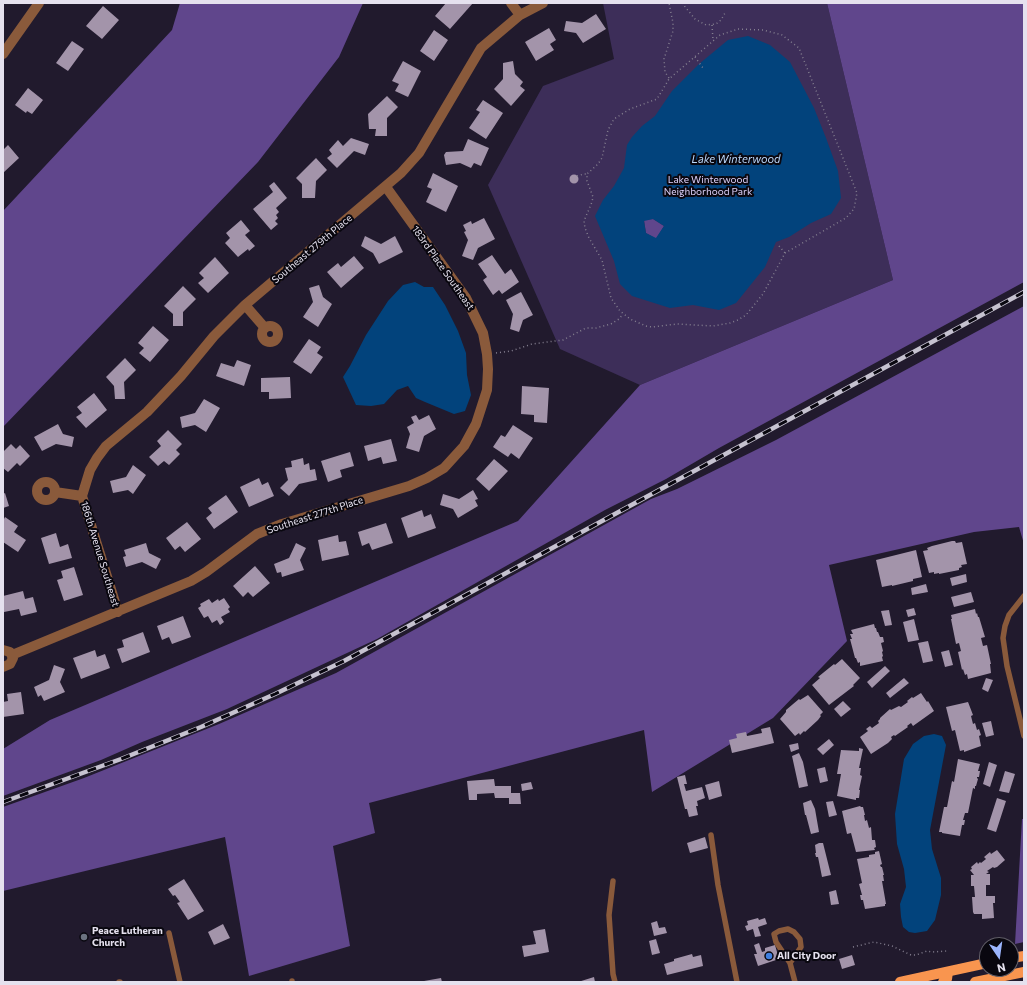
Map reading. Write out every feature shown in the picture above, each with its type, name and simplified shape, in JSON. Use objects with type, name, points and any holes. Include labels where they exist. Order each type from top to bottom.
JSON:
[{"type":"main road","points":[[900,982],[979,965]]},
{"type":"main road","points":[[943,982],[947,979],[948,972]]},
{"type":"main road","points":[[975,982],[1024,972]]},
{"type":"street","points":[[3,54],[39,3]]},
{"type":"street","points":[[511,3],[520,15]]},
{"type":"street","name":"Southeast 279th Place","points":[[82,496],[90,470],[106,446],[147,412],[181,376],[214,336],[245,305],[401,173],[419,153],[481,48],[520,15],[543,3]]},
{"type":"street","name":"183rd Place Southeast","points":[[386,187],[466,298],[483,333],[488,369],[486,396],[476,424],[464,446]]},
{"type":"street","points":[[245,305],[265,328]]},
{"type":"street","name":"Southeast 277th Place","points":[[3,667],[8,666],[13,658],[8,652],[118,612],[191,581],[206,572],[258,534],[282,524],[409,486],[427,478],[444,468],[464,446]]},
{"type":"street","points":[[55,492],[82,496]]},
{"type":"street","name":"186th Avenue Southeast","points":[[82,496],[118,612]]},
{"type":"lane","points":[[1024,596],[1009,615],[1003,638],[1007,666],[1024,736]]},
{"type":"lane","points":[[712,835],[718,885],[737,982]]},
{"type":"lane","points":[[613,881],[608,915],[615,982]]},
{"type":"lane","points":[[790,963],[801,947],[800,939],[794,932],[788,929],[774,934],[776,942],[790,963],[795,982]]},
{"type":"lane","points":[[169,934],[180,982]]},
{"type":"path","points":[[669,79],[665,72],[664,59],[673,31],[670,3]]},
{"type":"path","points":[[682,3],[695,19],[706,25],[712,25],[721,20],[725,13]]},
{"type":"path","points":[[712,25],[714,40]]},
{"type":"path","points":[[577,176],[587,174],[602,158],[608,130],[614,119],[630,109],[657,99],[669,79],[720,35],[729,32],[752,29],[782,35],[799,48],[857,193],[854,209],[846,218],[785,253],[763,294],[746,315],[730,323],[713,326],[677,324],[652,327],[646,326],[623,314],[615,306],[611,298],[602,260],[585,228],[584,221],[593,197],[587,181],[587,174]]},
{"type":"path","points":[[695,57],[703,68]]},
{"type":"path","points":[[779,246],[785,253]]},
{"type":"path","points":[[487,354],[511,351],[532,344],[563,340],[586,328],[596,328],[611,324],[619,319],[623,314]]},
{"type":"path","points":[[853,947],[874,942],[892,946],[911,955],[916,955],[927,951],[947,951]]},
{"type":"green space","name":"Lake Winterwood Neighborhood Park","points":[[603,3],[827,3],[893,280],[640,385],[560,349],[488,185],[543,86],[614,59]]},
{"type":"shaded area","points":[[180,3],[363,3],[339,57],[258,162],[3,427],[3,211],[172,30]]},
{"type":"shaded area","points":[[827,3],[1024,3],[1024,282],[719,448],[666,479],[605,510],[377,639],[227,709],[142,742],[101,760],[3,796],[3,749],[50,720],[518,521],[640,385],[893,280]]},
{"type":"shaded area","points":[[653,219],[664,226],[656,239],[646,233],[644,220]]},
{"type":"shaded area","points":[[1024,306],[1024,544],[1019,527],[974,532],[829,565],[847,641],[773,718],[652,792],[644,730],[369,803],[375,833],[333,846],[350,946],[249,976],[225,837],[3,891],[3,807],[84,778],[219,724],[336,673],[651,499],[677,489],[776,440]]},
{"type":"shaded area","points":[[1022,819],[1024,819],[1024,942],[1019,943],[1019,937],[1015,937]]},
{"type":"water","name":"Lake Winterwood","points":[[748,36],[770,45],[790,62],[814,108],[826,138],[838,171],[841,198],[831,214],[811,223],[789,237],[776,242],[765,267],[736,303],[719,310],[693,305],[670,308],[632,296],[620,284],[614,261],[595,216],[603,200],[614,186],[624,168],[627,145],[632,137],[642,126],[655,116],[672,91],[699,64],[728,40]],"holes":[[[653,219],[664,226],[656,238],[646,233],[644,221]]]},
{"type":"water","points":[[415,282],[424,287],[433,287],[445,305],[458,331],[466,353],[467,375],[471,395],[465,411],[454,414],[425,402],[416,398],[408,386],[397,390],[384,404],[371,406],[356,405],[343,377],[366,335],[388,301],[403,285]]},
{"type":"water","points":[[934,734],[942,736],[946,745],[930,830],[932,849],[941,878],[941,895],[935,920],[927,931],[915,933],[909,932],[903,927],[901,917],[900,904],[906,887],[904,869],[897,844],[895,814],[904,759],[913,744],[924,736]]},
{"type":"building","points":[[446,3],[473,3],[450,29],[435,16]]},
{"type":"building","points":[[103,6],[119,20],[102,39],[86,26]]},
{"type":"building","points":[[596,14],[606,29],[583,43],[576,33],[564,31],[566,21],[582,23]]},
{"type":"building","points":[[549,28],[556,40],[550,44],[554,50],[536,61],[525,42]]},
{"type":"building","points":[[434,30],[448,40],[434,61],[420,51]]},
{"type":"building","points":[[72,41],[84,49],[68,71],[56,63]]},
{"type":"building","points":[[403,61],[421,71],[408,97],[395,91],[399,84],[392,81]]},
{"type":"building","points":[[513,61],[515,74],[523,82],[520,86],[525,90],[511,106],[494,89],[503,79],[503,63]]},
{"type":"building","points":[[28,88],[43,100],[32,114],[27,111],[26,113],[15,105]]},
{"type":"building","points":[[387,96],[398,107],[387,118],[387,136],[375,136],[376,129],[369,129],[368,114]]},
{"type":"building","points":[[483,100],[503,113],[486,139],[469,128],[480,112],[476,110]]},
{"type":"building","points":[[351,138],[369,144],[365,155],[354,151],[337,168],[327,158],[332,154],[329,150],[338,140],[343,146]]},
{"type":"building","points":[[468,139],[489,148],[481,166],[474,163],[471,168],[460,163],[446,165],[444,155],[446,152],[463,151]]},
{"type":"building","points":[[8,145],[19,158],[3,173],[3,150]]},
{"type":"building","points":[[316,158],[327,170],[316,181],[315,198],[302,198],[302,184],[296,178]]},
{"type":"building","points":[[433,173],[458,186],[446,212],[426,202],[432,189],[427,187]]},
{"type":"building","points":[[572,175],[576,175],[578,179],[576,183],[572,183],[570,181],[570,177]]},
{"type":"building","points":[[274,182],[287,198],[276,208],[279,212],[276,215],[278,218],[275,221],[278,224],[271,230],[253,209],[273,192],[269,186]]},
{"type":"building","points":[[484,218],[495,239],[478,248],[473,260],[462,256],[468,240],[464,232],[466,231],[463,225],[471,221],[472,224]]},
{"type":"building","points":[[241,220],[250,231],[245,235],[255,246],[249,251],[248,249],[238,257],[225,243],[230,238],[226,233]]},
{"type":"building","points":[[365,236],[381,244],[395,236],[403,252],[379,264],[373,253],[361,246]]},
{"type":"building","points":[[492,255],[505,274],[511,269],[519,282],[502,294],[499,290],[493,295],[483,280],[487,277],[478,264]]},
{"type":"building","points":[[354,256],[364,268],[341,288],[327,272],[338,263],[341,267]]},
{"type":"building","points":[[215,257],[229,273],[208,293],[198,283],[204,278],[199,273]]},
{"type":"building","points":[[319,285],[323,297],[332,304],[318,327],[303,317],[313,302],[309,288]]},
{"type":"building","points":[[183,286],[196,299],[183,312],[183,326],[173,326],[173,314],[164,306]]},
{"type":"building","points":[[521,292],[533,315],[523,320],[519,332],[510,329],[513,314],[506,300]]},
{"type":"building","points":[[153,326],[169,340],[150,362],[139,353],[144,348],[138,343]]},
{"type":"building","points":[[309,339],[321,347],[317,353],[323,357],[311,374],[293,362]]},
{"type":"building","points":[[125,358],[136,370],[124,382],[125,399],[115,399],[114,386],[106,377]]},
{"type":"building","points":[[237,360],[251,365],[244,386],[216,376],[221,363],[234,367]]},
{"type":"building","points":[[290,377],[291,398],[269,399],[269,392],[261,392],[261,378]]},
{"type":"building","points":[[522,386],[549,388],[547,423],[534,422],[534,415],[521,414]]},
{"type":"building","points":[[94,393],[107,410],[86,428],[76,417],[82,413],[77,407]]},
{"type":"building","points":[[204,399],[220,408],[206,432],[195,425],[182,428],[180,417],[195,413]]},
{"type":"building","points":[[416,415],[419,420],[429,415],[436,429],[424,436],[419,452],[406,448],[410,434],[407,427],[414,423],[411,417]]},
{"type":"building","points":[[58,424],[63,434],[74,437],[72,447],[56,444],[42,451],[34,437]]},
{"type":"building","points":[[513,425],[533,438],[519,459],[511,453],[508,457],[493,447],[501,435],[505,437]]},
{"type":"building","points":[[168,430],[182,444],[176,450],[180,454],[169,465],[164,461],[158,466],[149,457],[161,446],[157,441]]},
{"type":"building","points":[[391,439],[397,461],[383,464],[381,457],[368,461],[364,446]]},
{"type":"building","points":[[11,444],[16,449],[20,445],[30,456],[20,466],[17,463],[8,472],[3,468],[3,452]]},
{"type":"building","points":[[350,452],[354,466],[340,470],[342,477],[328,482],[321,461]]},
{"type":"building","points":[[303,458],[304,465],[309,463],[310,470],[315,469],[317,480],[299,484],[289,496],[280,488],[288,480],[285,468],[292,467],[291,461]]},
{"type":"building","points":[[494,459],[508,471],[489,491],[476,479]]},
{"type":"building","points":[[133,465],[146,475],[133,494],[128,490],[113,493],[110,481],[126,477]]},
{"type":"building","points":[[259,478],[262,485],[268,482],[274,496],[249,507],[240,487]]},
{"type":"building","points":[[473,490],[478,499],[475,500],[478,506],[458,518],[453,509],[440,505],[443,494],[459,499]]},
{"type":"building","points":[[5,493],[9,506],[3,508],[3,494]]},
{"type":"building","points":[[226,495],[238,512],[214,529],[206,518],[212,513],[208,508]]},
{"type":"building","points":[[422,510],[424,517],[431,514],[436,528],[408,538],[401,518]]},
{"type":"building","points":[[5,517],[18,526],[14,532],[26,540],[18,552],[3,542],[3,521]]},
{"type":"building","points":[[187,522],[201,539],[185,552],[180,546],[175,550],[166,538]]},
{"type":"building","points":[[386,523],[393,543],[372,550],[369,543],[362,546],[358,532]]},
{"type":"building","points":[[56,533],[60,547],[68,544],[72,558],[49,564],[41,538]]},
{"type":"building","points":[[338,535],[339,542],[346,541],[349,555],[322,561],[318,540]]},
{"type":"building","points":[[955,541],[956,543],[962,542],[967,564],[961,565],[962,567],[959,568],[959,570],[939,574],[934,574],[934,572],[929,573],[923,551],[928,550],[927,548],[932,546]]},
{"type":"building","points":[[146,543],[149,553],[161,559],[156,569],[142,562],[126,567],[123,557],[126,556],[124,550]]},
{"type":"building","points":[[296,543],[306,548],[300,560],[304,570],[282,577],[281,572],[277,573],[274,564],[289,558]]},
{"type":"building","points":[[916,550],[922,577],[913,579],[913,581],[882,587],[876,560]]},
{"type":"building","points":[[255,566],[270,583],[253,597],[248,592],[243,597],[233,586]]},
{"type":"building","points":[[74,567],[83,595],[64,601],[57,580],[63,578],[61,571]]},
{"type":"building","points":[[966,574],[967,582],[952,586],[950,578]]},
{"type":"building","points":[[926,584],[928,592],[912,595],[911,588]]},
{"type":"building","points":[[23,591],[25,599],[33,597],[37,612],[21,616],[19,609],[4,612],[3,596]]},
{"type":"building","points":[[971,592],[974,602],[954,607],[951,597]]},
{"type":"building","points":[[224,598],[230,607],[228,609],[230,612],[221,617],[224,622],[220,625],[217,620],[212,623],[208,616],[204,618],[198,608],[201,606],[200,604],[209,599],[212,603],[218,599],[219,601]]},
{"type":"building","points":[[914,608],[916,615],[908,617],[906,610]]},
{"type":"building","points":[[975,609],[985,637],[981,638],[983,646],[987,645],[991,664],[991,673],[968,679],[967,674],[965,675],[963,669],[962,670],[958,652],[961,651],[959,643],[956,644],[951,615]]},
{"type":"building","points":[[889,610],[892,625],[885,626],[881,611]]},
{"type":"building","points":[[183,616],[191,637],[172,644],[169,637],[162,640],[157,626]]},
{"type":"building","points":[[914,619],[919,640],[908,642],[903,622]]},
{"type":"building","points":[[874,624],[880,637],[883,637],[884,642],[881,643],[883,661],[860,666],[860,662],[858,663],[855,658],[850,639],[852,639],[850,634],[853,634],[851,630]]},
{"type":"building","points":[[143,632],[150,652],[122,663],[117,649],[124,647],[122,640]]},
{"type":"building","points":[[928,641],[933,661],[923,663],[918,643]]},
{"type":"building","points":[[95,650],[97,657],[105,654],[110,668],[81,679],[73,658]]},
{"type":"building","points":[[949,650],[953,665],[945,667],[941,652]]},
{"type":"building","points":[[842,659],[860,678],[853,685],[854,686],[829,705],[812,685],[820,678],[818,677]]},
{"type":"building","points":[[54,665],[65,669],[60,682],[65,692],[44,701],[41,695],[38,697],[34,687],[49,680]]},
{"type":"building","points":[[885,666],[890,671],[872,688],[867,682]]},
{"type":"building","points":[[904,678],[909,683],[890,698],[886,693]]},
{"type":"building","points":[[986,678],[993,680],[988,692],[982,689]]},
{"type":"building","points":[[21,692],[24,714],[3,717],[3,702],[8,701],[7,694]]},
{"type":"building","points":[[921,693],[934,711],[913,726],[911,723],[907,726],[908,727],[891,737],[892,739],[888,743],[871,754],[860,737],[868,731],[866,729],[870,726],[872,728],[879,723],[878,721],[880,718],[890,709],[891,710],[899,706],[901,707],[912,697],[913,698]]},
{"type":"building","points":[[808,695],[823,712],[818,720],[805,732],[804,731],[800,735],[799,733],[795,736],[780,719],[786,710],[799,699],[800,700]]},
{"type":"building","points":[[843,701],[851,709],[841,717],[834,709]]},
{"type":"building","points":[[968,702],[973,715],[971,716],[973,724],[975,723],[977,730],[979,729],[981,735],[979,736],[981,746],[964,752],[964,750],[960,751],[955,730],[952,731],[946,707]]},
{"type":"building","points":[[991,721],[994,735],[986,737],[982,723]]},
{"type":"building","points":[[770,727],[774,743],[732,753],[729,740],[737,738],[736,734],[746,732],[747,736],[762,733],[761,729]]},
{"type":"building","points":[[829,739],[834,745],[823,755],[817,749]]},
{"type":"building","points":[[798,743],[799,749],[791,752],[789,745]]},
{"type":"building","points":[[859,748],[863,749],[859,768],[861,768],[860,775],[862,776],[859,798],[856,798],[856,800],[837,796],[841,774],[837,774],[841,750],[859,751]]},
{"type":"building","points":[[799,753],[803,762],[808,786],[799,788],[792,756]]},
{"type":"building","points":[[958,759],[980,764],[978,771],[980,771],[979,777],[977,777],[978,779],[975,789],[973,788],[968,813],[965,813],[963,820],[965,820],[964,825],[962,825],[960,836],[939,832],[944,807],[947,807],[952,781],[954,782]]},
{"type":"building","points":[[989,762],[997,765],[990,787],[983,784]]},
{"type":"building","points":[[825,767],[828,781],[820,783],[817,769]]},
{"type":"building","points":[[1005,771],[1015,774],[1009,793],[999,791]]},
{"type":"building","points":[[685,775],[687,784],[684,784],[686,791],[702,787],[705,798],[697,801],[698,806],[696,806],[698,815],[689,817],[687,809],[685,809],[677,777]]},
{"type":"building","points":[[494,779],[495,786],[511,786],[511,793],[520,793],[521,804],[509,804],[509,798],[495,798],[494,793],[477,794],[477,800],[469,800],[467,781]]},
{"type":"building","points":[[719,781],[722,796],[709,800],[705,785]]},
{"type":"building","points":[[531,782],[533,789],[522,791],[521,784]]},
{"type":"building","points":[[997,798],[1006,801],[996,832],[987,829]]},
{"type":"building","points":[[811,800],[815,809],[819,832],[811,834],[803,803]]},
{"type":"building","points":[[833,801],[837,815],[829,817],[826,802]]},
{"type":"building","points":[[860,806],[863,807],[865,821],[867,820],[869,828],[871,827],[872,840],[875,840],[875,850],[856,852],[851,833],[847,834],[842,811]]},
{"type":"building","points":[[705,837],[708,848],[690,853],[687,843]]},
{"type":"building","points":[[823,843],[831,875],[822,877],[818,857],[816,857],[815,853],[815,845]]},
{"type":"building","points":[[997,850],[1005,860],[997,867],[993,867],[987,871],[989,872],[986,874],[990,874],[990,885],[986,885],[986,896],[995,896],[995,903],[993,903],[994,918],[982,919],[982,914],[974,914],[973,912],[972,897],[975,897],[974,886],[971,886],[971,875],[974,875],[970,870],[972,869],[971,867],[977,862],[978,864],[980,862],[981,863],[986,859],[984,857],[990,852],[991,854]]},
{"type":"building","points":[[879,851],[882,864],[880,865],[884,875],[884,881],[882,881],[886,904],[885,906],[865,909],[860,895],[862,895],[859,884],[862,883],[857,859],[869,857],[869,855],[875,854],[875,852]]},
{"type":"building","points":[[184,879],[204,911],[188,920],[177,903],[180,902],[168,889]]},
{"type":"building","points":[[836,890],[839,904],[831,905],[829,892]]},
{"type":"building","points":[[758,918],[759,920],[765,918],[767,924],[758,927],[761,936],[755,937],[753,929],[747,931],[745,926],[748,925],[747,921]]},
{"type":"building","points":[[657,921],[659,928],[665,927],[667,933],[654,936],[651,923]]},
{"type":"building","points":[[223,924],[230,938],[214,945],[208,932]]},
{"type":"building","points":[[545,929],[549,952],[524,957],[522,946],[536,944],[533,931]]},
{"type":"building","points":[[656,939],[660,953],[652,955],[649,941]]},
{"type":"building","points":[[759,943],[762,952],[765,951],[765,948],[775,945],[779,959],[758,966],[754,954],[757,954],[754,945]]},
{"type":"building","points":[[692,954],[693,957],[701,955],[703,966],[667,975],[664,964],[674,961],[674,959]]},
{"type":"building","points":[[852,955],[855,965],[842,969],[839,959]]},
{"type":"building","points":[[594,977],[595,982],[578,982]]},
{"type":"building","points":[[441,978],[442,982],[424,982],[424,981]]},
{"type":"railway","points":[[3,802],[121,759],[201,727],[344,661],[1024,292]]},
{"type":"place","name":"Peace Lutheran Church","points":[[84,937]]},
{"type":"place","name":"All City Door","points":[[769,956]]}]
